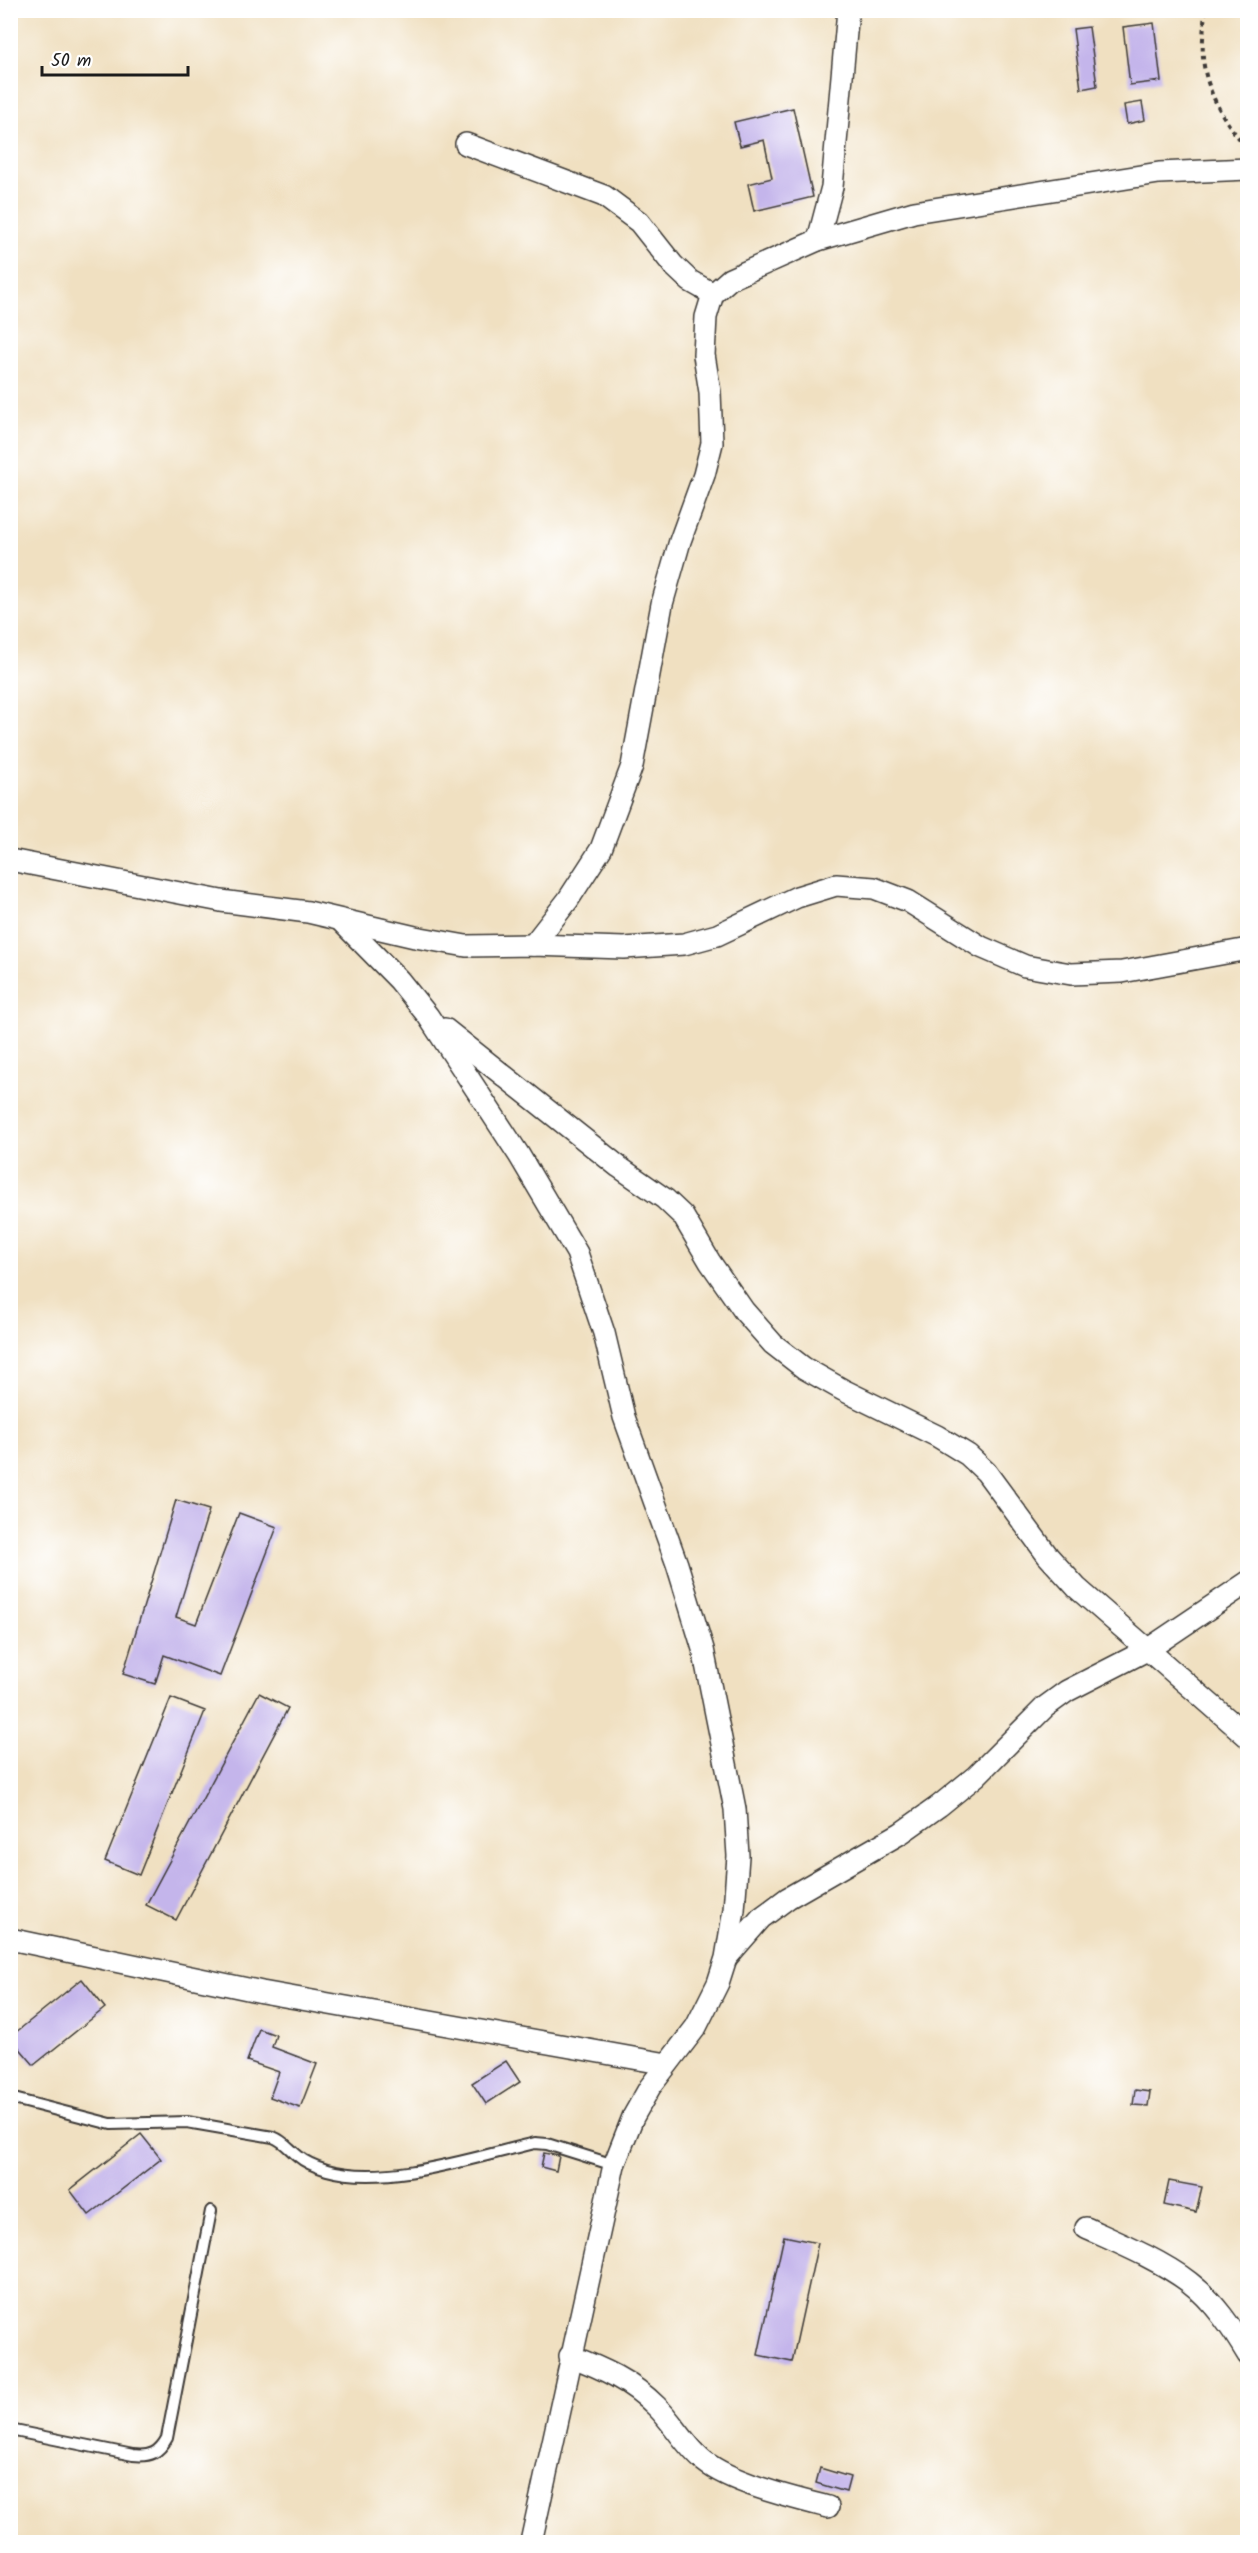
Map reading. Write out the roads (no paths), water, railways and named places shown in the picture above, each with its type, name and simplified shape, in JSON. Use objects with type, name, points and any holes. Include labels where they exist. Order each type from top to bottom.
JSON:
[{"type":"street","points":[[818,240],[832,187],[848,10]]},
{"type":"street","points":[[466,144],[604,196],[639,222],[673,265],[690,281],[713,294]]},
{"type":"street","points":[[533,945],[568,900],[601,849],[632,766],[662,604],[680,541],[704,476],[712,443],[710,392],[704,355],[706,317],[713,294],[730,279],[818,240],[914,212],[1159,173],[1248,169]]},
{"type":"street","points":[[10,860],[221,901],[308,912],[340,921],[466,946],[533,945],[624,948],[699,941],[796,897],[836,885],[874,888],[908,901],[992,951],[1025,966],[1071,974],[1122,972],[1248,949]]},
{"type":"street","points":[[340,921],[399,980],[428,1016],[519,1155],[577,1253],[604,1333],[624,1417],[677,1564],[703,1649],[735,1809],[738,1856],[734,1910],[726,1958],[718,1983],[696,2027],[650,2086],[633,2117],[614,2165],[570,2356],[531,2542]]},
{"type":"street","points":[[428,1016],[619,1167],[666,1199],[683,1216],[744,1311],[773,1344],[804,1368],[843,1390],[937,1436],[968,1455],[986,1472],[1048,1556],[1077,1588],[1248,1737]]},
{"type":"street","points":[[726,1958],[761,1918],[788,1898],[901,1833],[939,1806],[976,1776],[1045,1707],[1067,1691],[1147,1650],[1248,1582]]},
{"type":"street","points":[[10,1940],[262,1992],[667,2064]]},
{"type":"street","points":[[1086,2228],[1132,2249],[1189,2282],[1218,2311],[1234,2331],[1248,2355]]},
{"type":"street","points":[[570,2356],[627,2381],[657,2406],[696,2453],[711,2466],[792,2498],[828,2507]]},
{"type":"lane","points":[[10,2098],[111,2124],[186,2122],[273,2137],[283,2141],[297,2156],[309,2163],[345,2173],[372,2174],[450,2164],[535,2143],[547,2144],[614,2165]]},
{"type":"lane","points":[[10,2430],[133,2456],[146,2456],[161,2449],[167,2438],[211,2211]]}]
